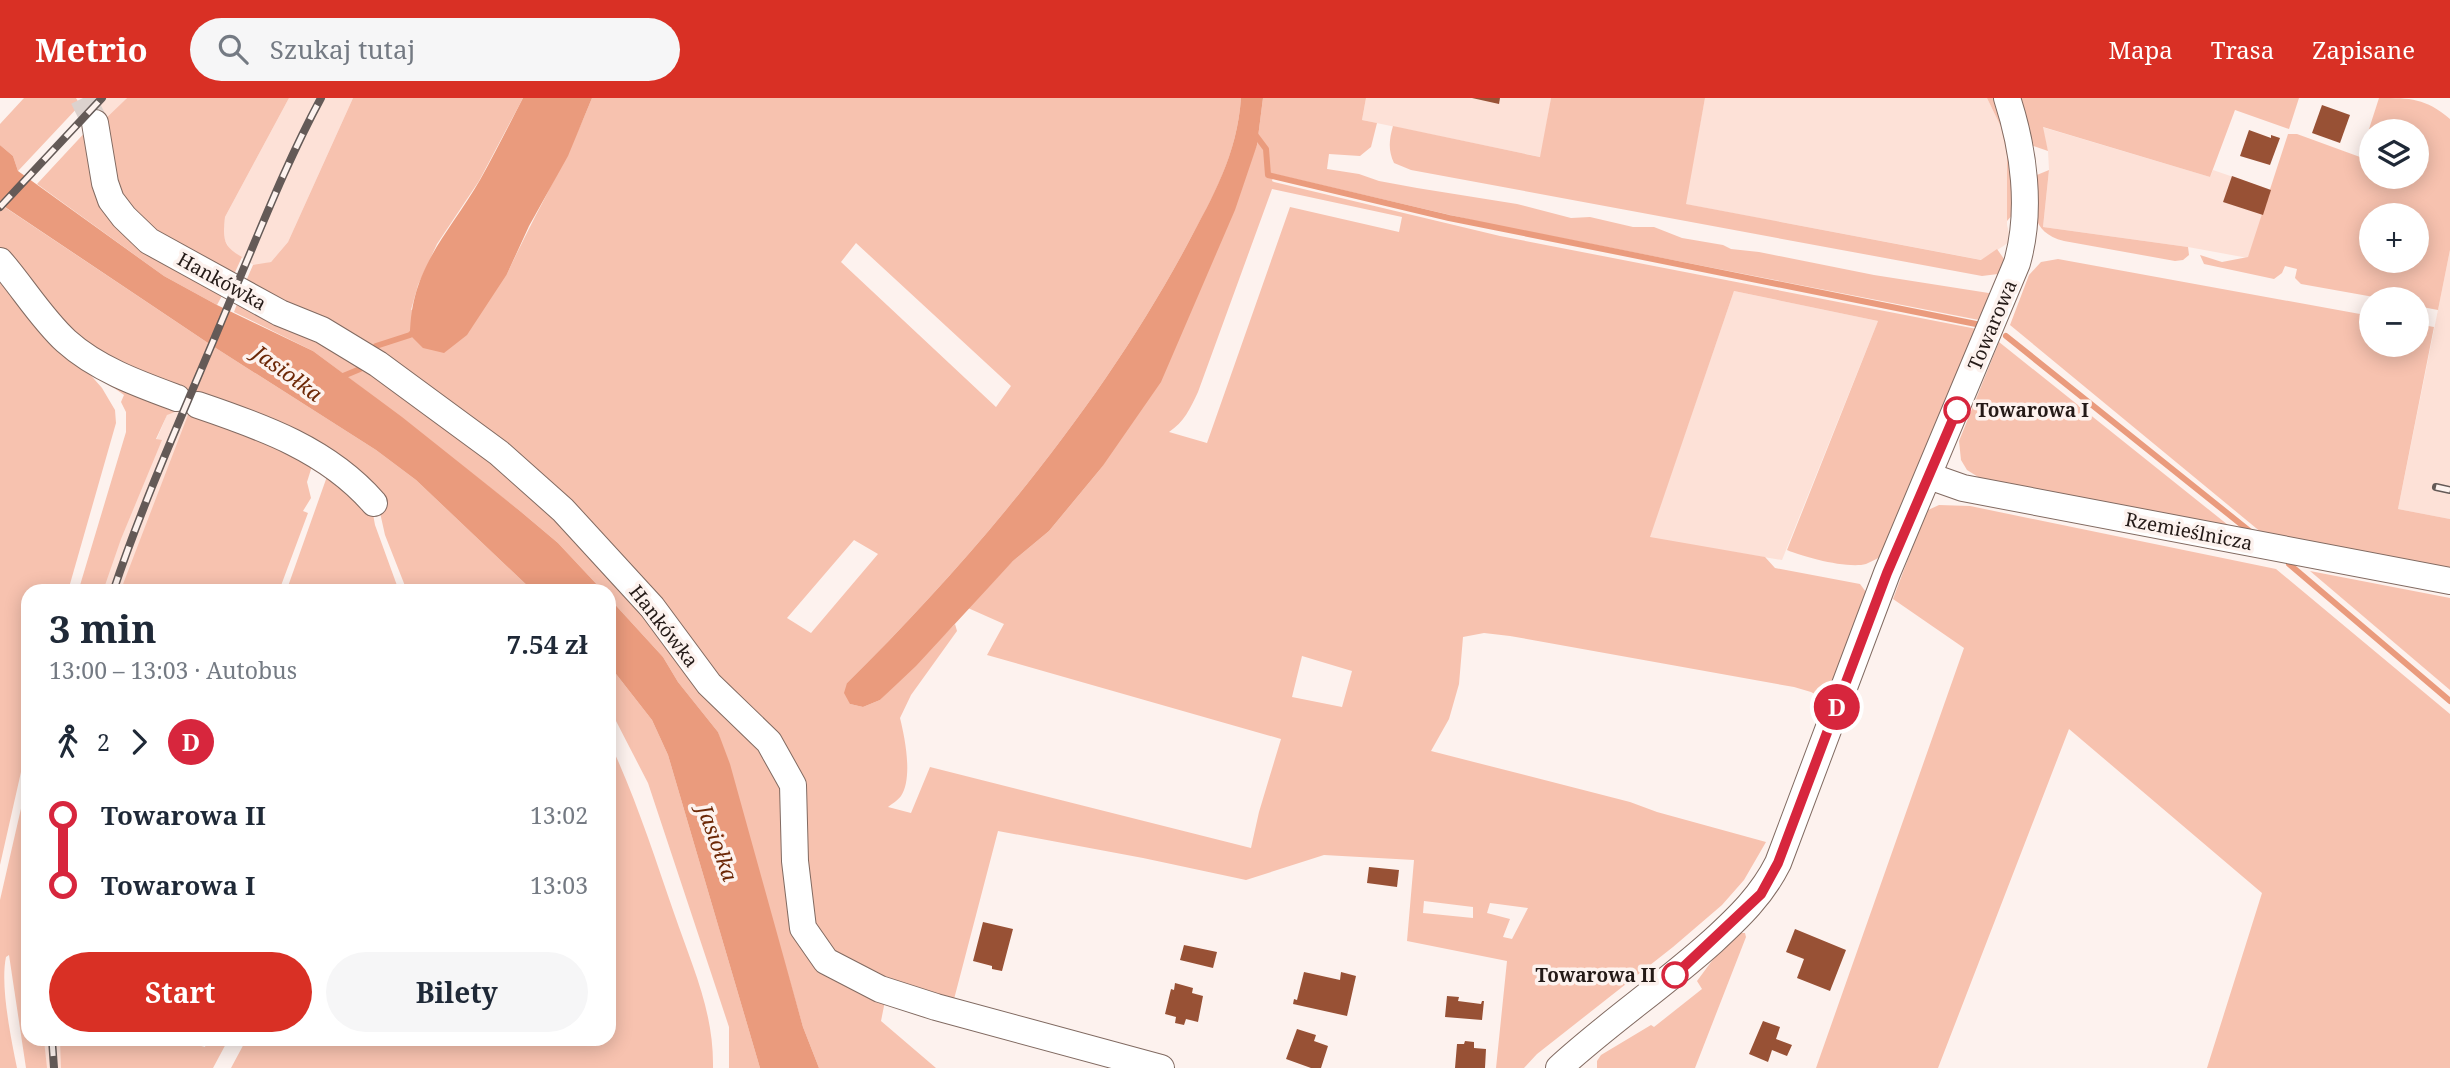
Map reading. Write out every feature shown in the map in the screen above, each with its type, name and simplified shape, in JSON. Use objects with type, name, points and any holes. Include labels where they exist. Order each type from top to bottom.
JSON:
[{"type":"street","name":"Towarowa","points":[[1569,1065],[1733,923],[1761,894],[1778,863],[1887,573],[2020,254],[2025,212],[2023,177],[2014,121],[2007,98]]},
{"type":"street","name":"Hankówka","points":[[95,123],[105,183],[111,200],[149,241],[280,313],[322,330],[378,365],[499,453],[563,510],[652,607],[709,684],[769,742],[793,785],[795,861],[803,928],[826,961],[880,989],[936,1007],[1161,1068]]},
{"type":"street","points":[[0,261],[64,339],[79,352],[124,376],[270,432],[321,457],[359,486],[374,503]]},
{"type":"street","name":"Rzemieślnicza","points":[[1929,477],[1963,488],[2450,581]]},
{"type":"shaded area","points":[[24,98],[76,98],[80,105],[18,171],[13,156],[0,145],[0,124]]},
{"type":"shaded area","points":[[88,98],[127,98],[101,123]]},
{"type":"shaded area","points":[[127,98],[289,98],[225,217],[225,241],[242,257],[231,281],[160,242],[118,203],[101,123]]},
{"type":"shaded area","points":[[289,98],[353,98],[288,242],[271,262],[255,266],[231,251],[223,237],[225,217]]},
{"type":"shaded area","points":[[353,98],[523,98],[479,181],[437,244],[418,285],[411,310],[507,274],[592,98],[1241,98],[1235,138],[1214,192],[1187,245],[1116,363],[1076,420],[988,531],[895,635],[847,683],[850,704],[863,707],[880,700],[955,624],[957,631],[911,695],[900,718],[907,758],[907,779],[901,796],[888,807],[911,813],[930,767],[1251,848],[1281,739],[987,655],[1004,624],[968,608],[1013,561],[1049,531],[1102,467],[1257,145],[1263,98],[1366,98],[1362,120],[1377,123],[1371,147],[1360,156],[1329,154],[1327,169],[1417,188],[1517,204],[1571,218],[1590,217],[1633,227],[1654,227],[1682,238],[1723,245],[1731,249],[1995,294],[1984,321],[1489,224],[1274,174],[1274,182],[1500,236],[1982,330],[1886,553],[1866,564],[1837,564],[1787,550],[1878,321],[1734,291],[1650,537],[1765,557],[1775,568],[1860,584],[1866,592],[1829,702],[1811,692],[1794,687],[1510,636],[1484,633],[1463,637],[1459,684],[1449,719],[1431,751],[1630,802],[1766,842],[1744,880],[1722,905],[1673,947],[1537,1054],[1524,1068],[1496,1068],[1507,961],[1407,941],[1414,860],[1324,855],[1246,880],[998,831],[953,1003],[831,957],[808,918],[795,772],[503,452],[243,288],[253,265],[271,262],[288,242]],"holes":[[[1272,189],[1402,217],[1399,232],[1290,207],[1207,443],[1169,432],[1183,419],[1198,392]],[[856,243],[1011,386],[996,407],[841,262]],[[854,540],[878,554],[811,633],[787,618]],[[1302,656],[1352,671],[1342,707],[1292,697]],[[1424,901],[1473,907],[1473,918],[1423,913]],[[1490,903],[1528,908],[1512,939],[1503,937],[1510,919],[1487,913]]]},
{"type":"shaded area","points":[[1366,98],[1551,98],[1541,157],[1362,120]]},
{"type":"shaded area","points":[[1551,98],[1705,98],[1686,204],[1981,260],[1997,249],[2004,259],[1998,274],[1982,276],[1411,170],[1394,163],[1392,158],[1390,145],[1393,126],[1540,157]]},
{"type":"shaded area","points":[[1705,98],[1987,98],[2001,127],[2007,156],[2007,225],[2011,241],[1982,260],[1685,204]]},
{"type":"shaded area","points":[[1987,98],[1998,98],[2009,139],[2014,213],[2007,221],[2007,156],[2001,127]]},
{"type":"shaded area","points":[[2016,98],[2299,98],[2289,129],[2235,110],[2210,177],[2043,127],[2048,151],[2028,144]]},
{"type":"shaded area","points":[[2379,98],[2400,98],[2425,103],[2450,119],[2450,250],[2438,310],[2429,308],[2429,287],[2359,287],[2359,294],[2301,284],[2295,278],[2297,269],[2285,266],[2282,273],[2274,279],[2204,264],[2200,255],[2222,262],[2248,257],[2288,134],[2297,134],[2359,157],[2359,189],[2429,189],[2429,119],[2372,119]]},
{"type":"shaded area","points":[[90,127],[105,195],[226,288],[217,305],[164,276],[37,184]]},
{"type":"shaded area","points":[[2042,127],[2210,177],[2213,170],[2271,190],[2248,258],[2043,227],[2049,170]]},
{"type":"shaded area","points":[[2049,170],[2043,227],[2188,247],[2189,255],[2183,260],[2175,261],[2053,237],[2039,225],[2033,198],[2032,177]]},
{"type":"shaded area","points":[[0,204],[211,345],[376,450],[416,480],[526,584],[404,584],[385,535],[377,499],[199,401],[85,350],[0,251]]},
{"type":"shaded area","points":[[2450,250],[2450,519],[2398,509]]},
{"type":"shaded area","points":[[2058,259],[2359,314],[2359,357],[2428,357],[2398,509],[2450,519],[2450,569],[2262,533],[2010,325],[2029,275],[2041,262]]},
{"type":"shaded area","points":[[0,272],[102,388],[115,410],[116,423],[70,584],[21,584],[21,772],[0,865]]},
{"type":"shaded area","points":[[1734,291],[1878,321],[1782,560],[1649,538]]},
{"type":"shaded area","points":[[240,296],[319,336],[562,514],[782,774],[796,917],[886,996],[881,1021],[936,1068],[819,1068],[803,1027],[718,732],[678,682],[663,657],[616,606],[616,584],[596,584],[558,543],[520,511],[313,351],[234,312]]},
{"type":"shaded area","points":[[2429,326],[2434,327],[2429,352]]},
{"type":"shaded area","points":[[1999,342],[2233,529],[1983,480],[1967,470],[1961,460],[1959,441]]},
{"type":"shaded area","points":[[110,385],[179,403],[175,412],[167,415],[156,439],[162,440],[105,584],[80,584],[126,432],[126,412],[121,402],[124,395]]},
{"type":"shaded area","points":[[191,407],[312,466],[307,482],[311,498],[303,511],[308,513],[282,584],[123,584]]},
{"type":"shaded area","points":[[177,412],[191,416],[130,584],[102,584],[139,481],[167,414]]},
{"type":"shaded area","points":[[330,468],[373,514],[396,584],[289,584]]},
{"type":"shaded area","points":[[1939,505],[1970,506],[2276,569],[2450,714],[2450,1068],[2207,1068],[2262,893],[2069,729],[1938,1068],[1816,1068],[1964,648],[1893,599],[1926,511]]},
{"type":"shaded area","points":[[2310,571],[2450,598],[2450,690]]},
{"type":"shaded area","points":[[616,674],[652,720],[668,755],[760,1068],[729,1068],[729,1027],[648,783],[616,721]]},
{"type":"shaded area","points":[[616,757],[644,826],[701,989],[710,1027],[713,1068],[231,1068],[243,1046],[616,1046]]},
{"type":"shaded area","points":[[21,808],[21,1035],[9,955],[6,957],[5,969],[5,997],[17,1068],[0,1068],[0,900]]},
{"type":"shaded area","points":[[1738,933],[1745,933],[1746,937],[1695,1068],[1597,1068],[1601,1055],[1651,1025],[1654,1027],[1702,989],[1697,981],[1723,946]]},
{"type":"shaded area","points":[[23,1046],[45,1046],[47,1068],[26,1068]]},
{"type":"shaded area","points":[[38,1046],[67,1046],[70,1068],[40,1068]]},
{"type":"shaded area","points":[[60,1046],[225,1046],[213,1068],[61,1068]]},
{"type":"water","points":[[523,98],[592,98],[568,156],[529,226],[507,274],[467,335],[444,353],[423,348],[410,335],[412,311],[424,271],[480,180]]},
{"type":"water","points":[[1241,98],[1263,98],[1257,145],[1235,210],[1161,382],[1102,467],[1049,531],[1013,561],[916,666],[880,700],[863,707],[850,704],[844,693],[847,683],[895,635],[988,531],[1076,420],[1116,363],[1187,245],[1214,192],[1235,138]]},
{"type":"water","name":"Jasiołka","points":[[0,145],[13,156],[18,171],[164,276],[313,351],[402,417],[520,511],[558,543],[596,584],[526,584],[416,480],[376,450],[211,345],[0,204]]},
{"type":"water","name":"Jasiołka","points":[[616,606],[663,657],[678,682],[718,732],[730,764],[803,1027],[819,1068],[760,1068],[668,755],[652,720],[616,674]]},
{"type":"building","points":[[1472,98],[1500,98],[1499,104]]},
{"type":"building","points":[[2322,105],[2350,115],[2340,143],[2312,133]]},
{"type":"building","points":[[2249,130],[2271,138],[2271,135],[2280,138],[2270,165],[2240,156]]},
{"type":"building","points":[[2232,176],[2271,190],[2263,215],[2223,202]]},
{"type":"building","points":[[1369,867],[1399,870],[1397,887],[1367,883]]},
{"type":"building","points":[[983,922],[1013,929],[1002,971],[973,961]]},
{"type":"building","points":[[1795,929],[1846,950],[1830,991],[1797,978],[1804,959],[1786,952]]},
{"type":"building","points":[[1184,945],[1217,952],[1213,968],[1180,960]]},
{"type":"building","points":[[1304,972],[1340,980],[1341,972],[1356,976],[1347,1016],[1293,1004],[1294,999],[1297,1000]]},
{"type":"building","points":[[1175,983],[1193,988],[1192,993],[1203,996],[1198,1022],[1186,1019],[1184,1025],[1175,1023],[1176,1017],[1165,1014]]},
{"type":"building","points":[[1447,996],[1459,997],[1458,1001],[1481,1004],[1484,1001],[1482,1020],[1445,1017]]},
{"type":"building","points":[[1763,1021],[1780,1027],[1776,1039],[1792,1045],[1787,1056],[1772,1050],[1768,1062],[1749,1054]]},
{"type":"building","points":[[1297,1029],[1316,1035],[1314,1041],[1328,1046],[1321,1068],[1311,1068],[1286,1059]]},
{"type":"building","points":[[1465,1041],[1474,1042],[1474,1048],[1486,1049],[1485,1068],[1455,1068],[1457,1044],[1464,1044]]},
{"type":"waterway","points":[[1254,133],[1266,149],[1268,175],[1449,218],[1981,325]]},
{"type":"waterway","points":[[376,346],[410,335],[414,331]]},
{"type":"waterway","points":[[2006,336],[2252,533]]},
{"type":"waterway","points":[[336,379],[360,369]]},
{"type":"waterway","points":[[2289,564],[2450,701]]},
{"type":"tunnel","points":[[83,98],[95,123]]},
{"type":"railway","points":[[0,207],[102,98]]},
{"type":"railway","points":[[116,584],[169,446],[273,198],[321,98]]},
{"type":"railway","points":[[2436,487],[2450,490]]},
{"type":"railway","points":[[52,1046],[54,1068]]},
{"type":"bus line","name":"D","points":[[1675,975],[1761,894],[1778,863],[1887,573],[1957,410]]},
{"type":"place","name":"Towarowa I","points":[[1957,410]]},
{"type":"place","name":"Towarowa II","points":[[1675,975]]}]
